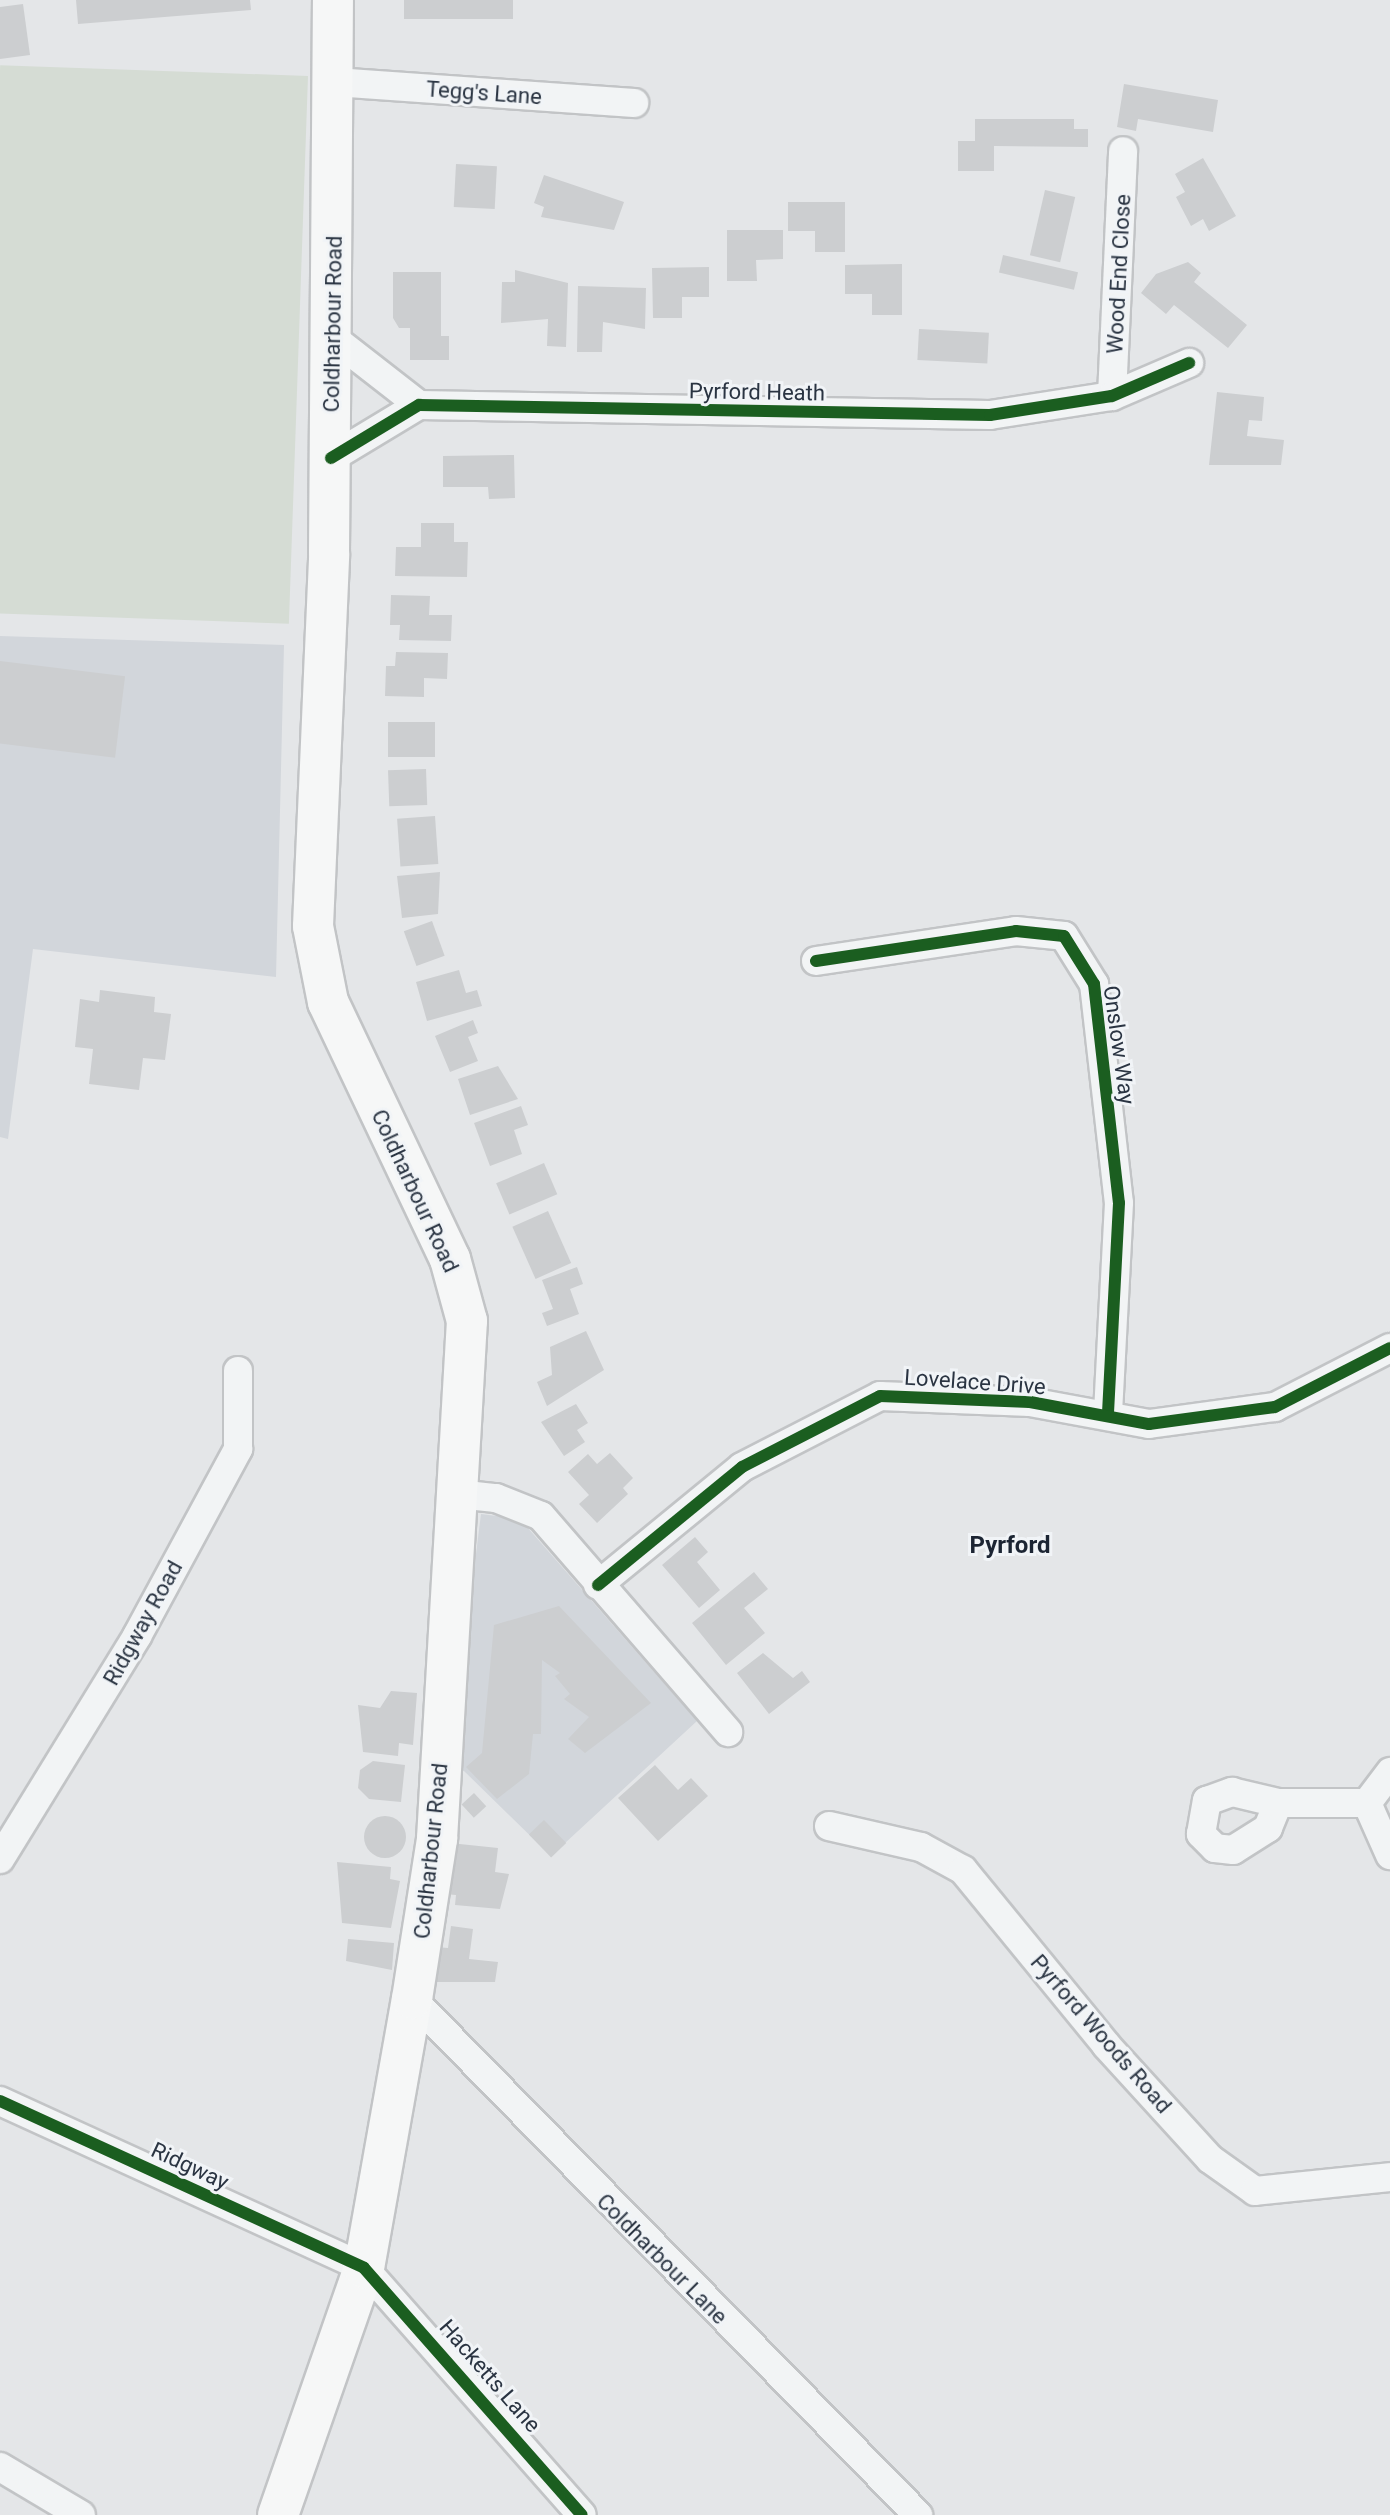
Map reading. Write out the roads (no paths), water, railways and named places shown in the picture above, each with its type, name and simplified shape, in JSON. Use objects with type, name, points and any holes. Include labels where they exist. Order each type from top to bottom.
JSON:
[{"type":"main road","name":"Coldharbour Road","points":[[278,2515],[364,2268],[412,1999],[437,1839],[467,1321],[450,1259],[340,1035],[313,926],[331,458],[333,0]]},
{"type":"street","name":"Tegg's Lane","points":[[334,82],[634,103]]},
{"type":"street","name":"Wood End Close","points":[[1112,396],[1123,151]]},
{"type":"street","points":[[331,458],[419,405],[333,338]]},
{"type":"street","name":"Pyrford Heath","points":[[419,405],[990,415],[1112,396],[1189,363]]},
{"type":"street","name":"Onslow Way","points":[[816,961],[1016,931],[1064,936],[1094,984],[1119,1203],[1108,1416]]},
{"type":"street","name":"Lovelace Drive","points":[[598,1585],[742,1467],[880,1396],[1030,1402],[1149,1424],[1275,1407],[1390,1348]]},
{"type":"street","name":"Ridgway Road","points":[[0,1859],[137,1636],[238,1449],[238,1371]]},
{"type":"street","points":[[457,1494],[496,1498],[541,1516],[728,1732]]},
{"type":"street","points":[[1367,1803],[1390,1772]]},
{"type":"street","points":[[1278,1803],[1367,1803]]},
{"type":"street","points":[[1367,1803],[1390,1855]]},
{"type":"street","name":"Pyrford Woods Road","points":[[829,1826],[921,1847],[963,1870],[1106,2045],[1210,2159],[1255,2191],[1390,2177]]},
{"type":"street","name":"Coldharbour Lane","points":[[412,1999],[918,2515]]},
{"type":"street","name":"Ridgway","points":[[0,2101],[364,2268]]},
{"type":"street","name":"Hacketts Lane","points":[[364,2268],[582,2515]]},
{"type":"street","points":[[0,2467],[81,2515]]},
{"type":"district","name":"Pyrford","points":[[1010,1546]]}]
